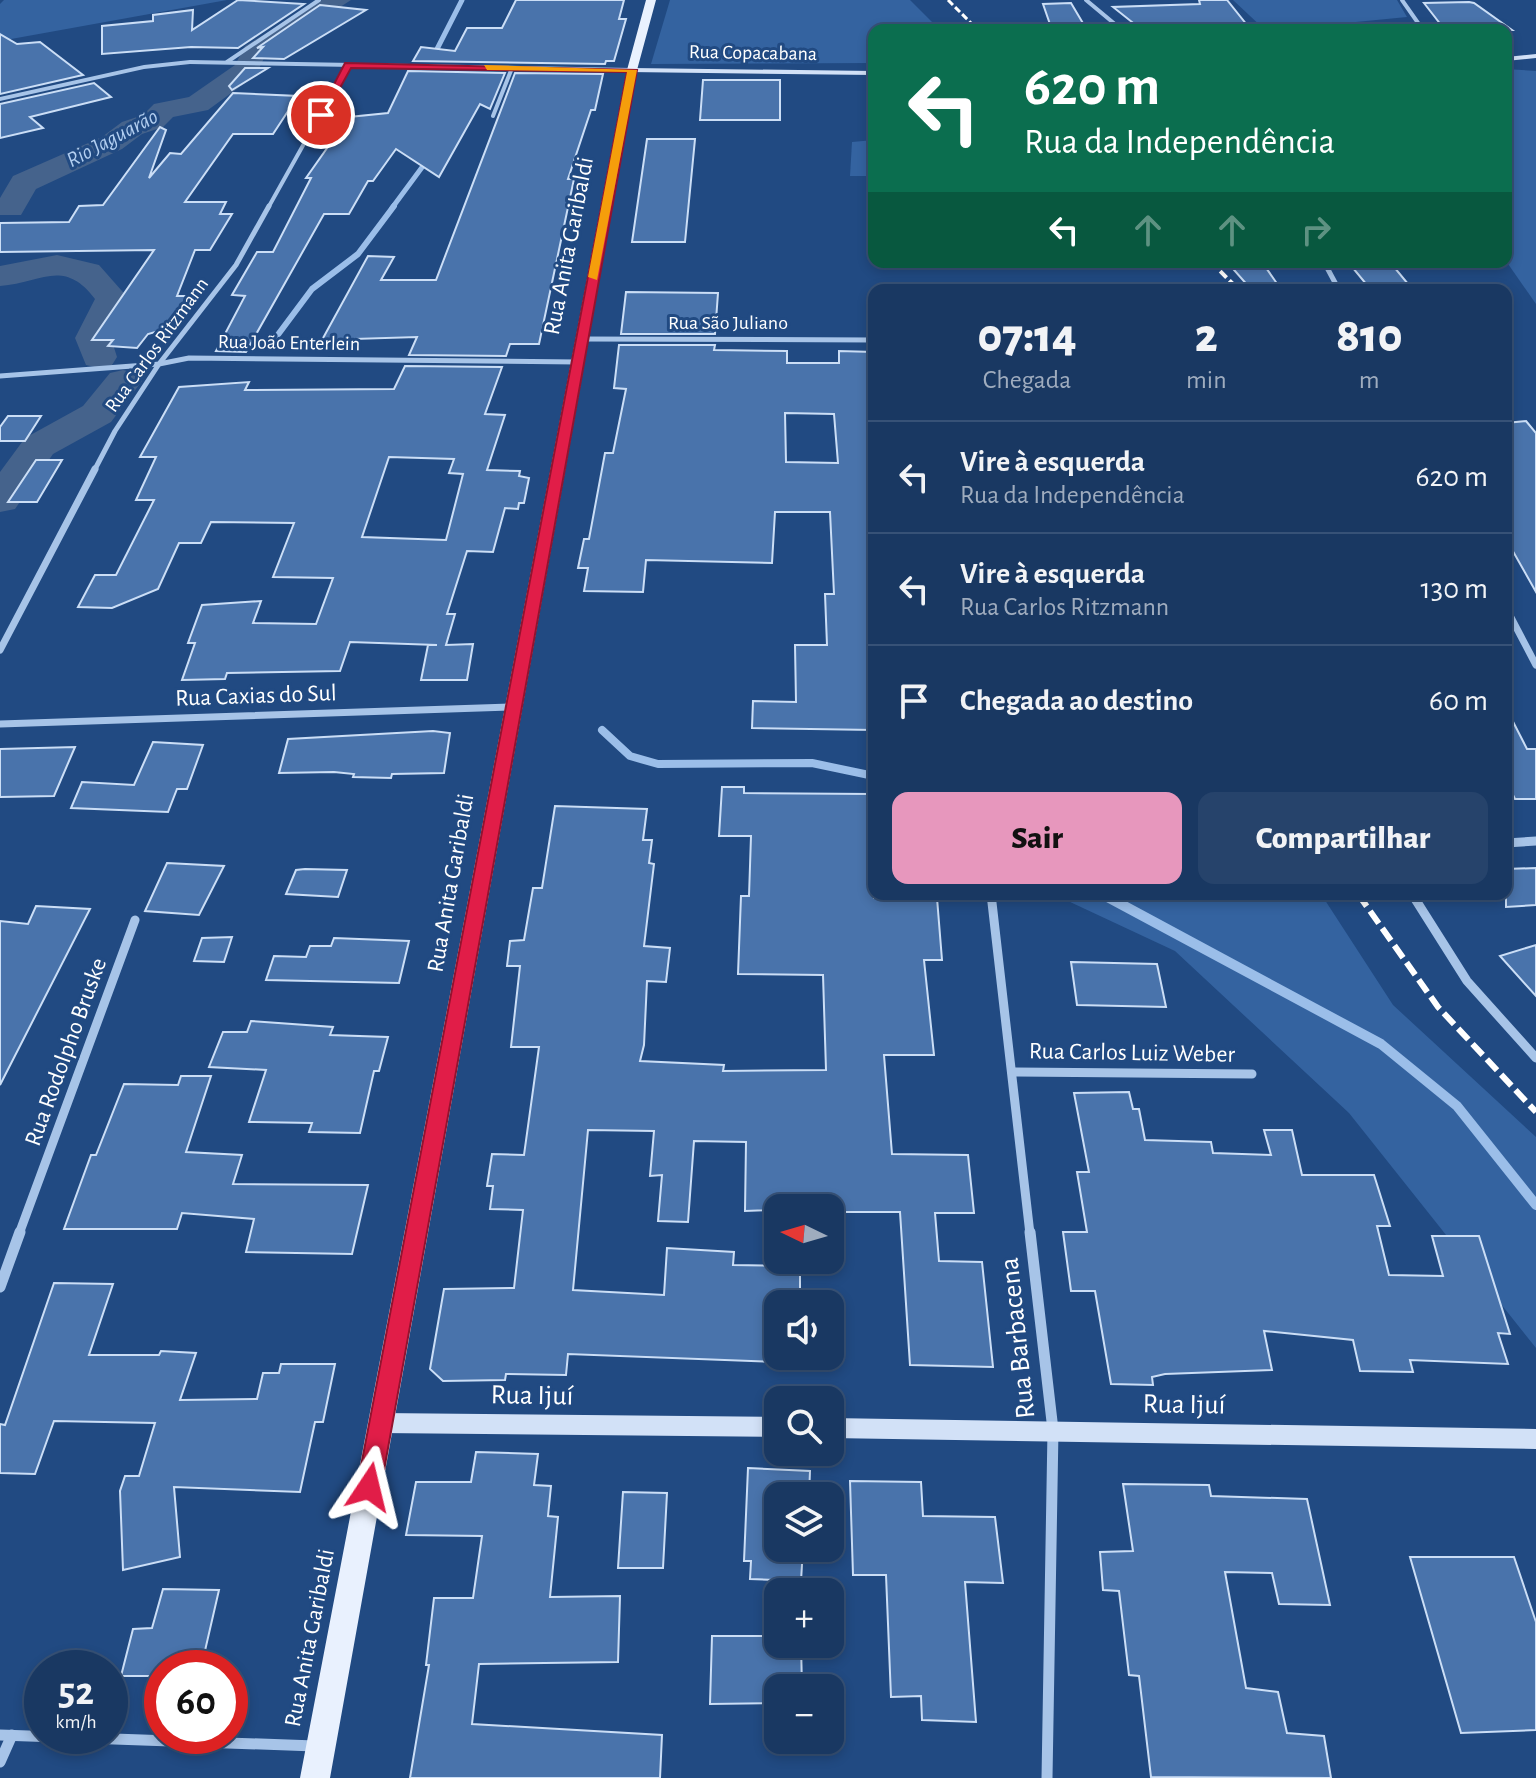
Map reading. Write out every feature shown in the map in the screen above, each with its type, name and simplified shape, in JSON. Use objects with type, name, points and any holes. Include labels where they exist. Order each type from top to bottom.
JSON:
[{"type":"main road","name":"Rua Anita Garibaldi","points":[[315,1778],[632,70],[651,0]]},
{"type":"main road","points":[[1512,58],[1536,56]]},
{"type":"main road","name":"Rua Copacabana","points":[[632,70],[868,73]]},
{"type":"main road","name":"Rua Ijuí","points":[[380,1423],[764,1427]]},
{"type":"main road","name":"Rua Ijuí","points":[[844,1428],[1536,1439]]},
{"type":"street","points":[[227,62],[319,0]]},
{"type":"street","points":[[1086,0],[1115,24]]},
{"type":"street","points":[[1402,0],[1419,24]]},
{"type":"street","points":[[0,99],[158,64],[242,62],[632,70]]},
{"type":"street","name":"Rua Carlos Ritzmann","points":[[0,650],[102,453],[159,364],[236,265],[348,65]]},
{"type":"street","points":[[493,116],[512,68]]},
{"type":"street","name":"Rua São Juliano","points":[[582,339],[868,340]]},
{"type":"street","name":"Rua João Enterlein","points":[[0,376],[159,364],[189,358],[578,362]]},
{"type":"street","points":[[1512,619],[1536,665]]},
{"type":"street","name":"Rua Caxias do Sul","points":[[0,724],[513,707]]},
{"type":"street","points":[[1512,843],[1536,841]]},
{"type":"street","name":"Rua Barbacena","points":[[992,900],[1053,1430],[1047,1778]]},
{"type":"street","points":[[1416,900],[1444,948],[1481,998],[1536,1058]]},
{"type":"street","name":"Rua Rodolpho Bruske","points":[[0,1287],[135,920]]},
{"type":"street","name":"Rua Carlos Luiz Weber","points":[[1012,1072],[1252,1074]]},
{"type":"street","points":[[0,1762],[6,1735],[321,1746]]},
{"type":"shaded area","points":[[4,0],[227,0],[0,41],[0,4]]},
{"type":"shaded area","points":[[670,0],[910,0],[934,24],[868,24],[868,63],[651,64]]},
{"type":"shaded area","points":[[1233,0],[1397,0],[1407,17],[1335,24],[1259,24]]},
{"type":"shaded area","points":[[1512,69],[1536,71],[1536,304],[1511,268]]},
{"type":"shaded area","points":[[868,141],[868,176],[850,176],[852,142]]},
{"type":"shaded area","points":[[1066,900],[1325,900],[1393,1005],[1536,1137],[1536,1348],[1349,1113],[1175,951]]},
{"type":"building","points":[[238,0],[304,4],[238,48],[191,47],[102,54],[102,26],[153,21],[153,15],[193,10],[192,30]]},
{"type":"building","points":[[516,0],[624,0],[619,19],[626,19],[614,61],[606,61],[605,64],[413,61],[421,47],[455,51],[467,28],[502,28]]},
{"type":"building","points":[[1199,0],[1227,0],[1246,24],[1134,24],[1113,7],[1200,4]]},
{"type":"building","points":[[1071,3],[1083,24],[1050,24],[1043,4]]},
{"type":"building","points":[[1424,3],[1474,3],[1504,24],[1440,24]]},
{"type":"building","points":[[320,5],[366,10],[284,59],[253,58],[263,47],[257,48]]},
{"type":"building","points":[[0,34],[17,44],[40,42],[83,75],[0,94]]},
{"type":"building","points":[[245,68],[268,68],[232,90],[229,86]]},
{"type":"building","points":[[408,71],[505,73],[490,109],[480,104],[439,177],[396,149],[373,181],[368,181],[349,214],[324,214],[246,352],[216,351],[245,296],[232,295],[257,252],[273,252],[311,178],[306,178],[349,117],[388,113]]},
{"type":"building","points":[[515,73],[603,74],[595,110],[591,110],[568,179],[574,179],[539,344],[510,344],[506,356],[409,355],[417,337],[322,340],[368,256],[394,257],[381,280],[436,280]]},
{"type":"building","points":[[703,80],[780,80],[780,120],[700,120]]},
{"type":"building","points":[[94,83],[111,97],[30,117],[43,128],[0,138],[0,104]]},
{"type":"building","points":[[233,93],[298,96],[273,134],[233,134],[185,202],[226,202],[220,214],[232,214],[210,250],[195,250],[177,296],[191,296],[162,330],[148,334],[137,348],[108,346],[113,340],[92,340],[154,250],[0,252],[0,223],[69,222],[79,206],[103,205],[160,127],[166,130],[149,178],[170,153],[181,154]]},
{"type":"building","points":[[647,139],[695,139],[685,242],[632,242]]},
{"type":"building","points":[[1232,268],[1266,268],[1277,284],[1246,284]]},
{"type":"building","points":[[1353,268],[1395,268],[1408,284],[1366,284]]},
{"type":"building","points":[[626,292],[718,293],[715,334],[621,334]]},
{"type":"building","points":[[619,345],[715,345],[714,350],[787,351],[787,363],[839,363],[839,351],[868,352],[868,730],[752,728],[753,701],[796,702],[795,645],[827,645],[825,594],[834,594],[830,512],[775,512],[772,563],[646,560],[643,592],[584,591],[588,568],[578,568],[584,539],[589,539],[605,453],[613,453],[626,389],[614,388]],"holes":[[[785,413],[834,414],[838,463],[786,462]]]},
{"type":"building","points":[[405,366],[502,367],[485,414],[505,415],[487,470],[520,471],[519,476],[529,478],[524,503],[519,503],[518,509],[505,508],[493,552],[467,551],[447,614],[455,614],[446,645],[473,644],[467,680],[421,680],[428,645],[437,645],[350,642],[340,671],[227,673],[225,679],[182,680],[195,643],[188,643],[202,605],[261,601],[253,623],[316,624],[333,578],[273,577],[294,523],[211,522],[201,543],[179,543],[158,589],[112,608],[78,607],[95,575],[116,575],[154,500],[136,500],[156,457],[140,457],[179,387],[249,382],[245,390],[394,389]],"holes":[[[389,457],[454,459],[449,473],[463,474],[446,540],[362,537]]]},
{"type":"building","points":[[8,416],[41,416],[25,441],[0,441],[0,427]]},
{"type":"building","points":[[1526,421],[1536,433],[1536,592],[1512,550],[1512,422]]},
{"type":"building","points":[[36,460],[62,460],[37,502],[8,502]]},
{"type":"building","points":[[1512,720],[1527,749],[1536,749],[1536,799],[1515,799],[1512,793]]},
{"type":"building","points":[[433,731],[450,733],[444,773],[392,774],[391,778],[353,777],[354,774],[334,772],[279,773],[288,739]]},
{"type":"building","points":[[153,742],[203,745],[187,789],[177,789],[168,812],[71,808],[82,782],[134,785]]},
{"type":"building","points":[[75,747],[54,796],[0,797],[0,749]]},
{"type":"building","points":[[722,787],[744,787],[744,793],[868,794],[868,900],[937,900],[942,960],[924,960],[934,1055],[884,1055],[892,1154],[968,1155],[974,1213],[935,1213],[939,1261],[982,1262],[993,1367],[910,1365],[900,1212],[844,1212],[844,1194],[764,1194],[764,1210],[745,1211],[746,1142],[694,1141],[688,1222],[658,1221],[662,1175],[650,1176],[654,1131],[588,1130],[573,1290],[664,1295],[667,1248],[734,1252],[733,1265],[764,1265],[764,1274],[800,1274],[800,1290],[764,1290],[764,1361],[568,1354],[566,1375],[506,1374],[505,1380],[443,1381],[430,1369],[444,1289],[514,1288],[523,1210],[490,1209],[493,1186],[487,1186],[492,1154],[524,1155],[539,1047],[511,1047],[520,966],[507,966],[510,941],[524,940],[533,888],[542,888],[555,806],[647,809],[643,840],[652,840],[649,863],[654,864],[644,946],[670,948],[666,982],[647,981],[644,1045],[640,1061],[724,1065],[723,1071],[826,1070],[823,975],[738,974],[741,896],[749,896],[751,836],[719,836]]},
{"type":"building","points":[[167,863],[224,866],[199,915],[145,911]]},
{"type":"building","points":[[1536,868],[1536,905],[1506,907],[1506,900],[1512,900],[1512,869]]},
{"type":"building","points":[[296,870],[347,870],[338,897],[286,894]]},
{"type":"building","points":[[36,906],[90,909],[0,1085],[0,921],[28,924]]},
{"type":"building","points":[[232,937],[224,962],[194,961],[202,938]]},
{"type":"building","points":[[334,938],[409,941],[399,983],[266,980],[274,956],[306,957],[310,946],[331,946]]},
{"type":"building","points":[[1536,945],[1536,996],[1500,956]]},
{"type":"building","points":[[1071,962],[1157,964],[1166,1007],[1077,1005]]},
{"type":"building","points":[[251,1021],[333,1027],[330,1035],[388,1037],[379,1071],[374,1071],[360,1133],[309,1132],[312,1123],[249,1122],[266,1070],[209,1067],[223,1032],[247,1032]]},
{"type":"building","points":[[181,1076],[211,1076],[186,1152],[242,1155],[233,1184],[368,1185],[352,1254],[246,1252],[254,1219],[182,1213],[177,1229],[64,1229],[91,1155],[96,1155],[124,1084],[178,1085]]},
{"type":"building","points":[[1129,1092],[1133,1109],[1139,1109],[1145,1140],[1211,1142],[1213,1153],[1271,1155],[1264,1130],[1292,1130],[1302,1175],[1374,1175],[1390,1226],[1377,1226],[1389,1275],[1443,1276],[1432,1236],[1479,1236],[1510,1334],[1498,1333],[1508,1364],[1410,1360],[1413,1372],[1360,1371],[1353,1340],[1264,1331],[1272,1370],[1165,1374],[1152,1377],[1153,1385],[1111,1384],[1095,1291],[1071,1291],[1063,1232],[1087,1232],[1077,1172],[1089,1172],[1074,1093]]},
{"type":"building","points":[[54,1283],[113,1284],[89,1355],[159,1355],[161,1351],[196,1353],[180,1400],[257,1399],[263,1373],[279,1373],[281,1364],[335,1364],[323,1422],[315,1422],[300,1492],[174,1487],[180,1557],[123,1570],[120,1491],[125,1476],[139,1476],[155,1423],[54,1421],[35,1474],[0,1473],[0,1424],[5,1425]]},
{"type":"building","points":[[476,1452],[538,1454],[534,1485],[551,1486],[548,1516],[558,1517],[550,1597],[620,1596],[618,1662],[479,1664],[472,1724],[662,1735],[660,1778],[410,1778],[429,1665],[426,1665],[434,1598],[473,1598],[482,1536],[406,1535],[416,1482],[471,1482]]},
{"type":"building","points":[[748,1468],[810,1471],[810,1482],[764,1482],[764,1562],[802,1562],[801,1578],[750,1579],[751,1561],[744,1561]]},
{"type":"building","points":[[850,1481],[921,1482],[923,1516],[995,1517],[1003,1583],[965,1582],[976,1722],[922,1720],[921,1696],[891,1697],[886,1575],[853,1575]]},
{"type":"building","points":[[1123,1484],[1209,1485],[1211,1496],[1307,1499],[1330,1605],[1279,1604],[1272,1573],[1225,1572],[1246,1688],[1278,1692],[1287,1733],[1324,1736],[1331,1778],[1151,1777],[1139,1676],[1129,1675],[1119,1591],[1103,1590],[1100,1552],[1133,1551]]},
{"type":"building","points":[[623,1492],[667,1493],[663,1568],[618,1568]]},
{"type":"building","points":[[1410,1557],[1514,1557],[1536,1622],[1536,1730],[1461,1733]]},
{"type":"building","points":[[163,1589],[219,1590],[205,1650],[144,1650],[144,1676],[128,1676],[128,1650],[133,1629],[152,1628]]},
{"type":"building","points":[[712,1636],[764,1636],[764,1658],[801,1658],[802,1674],[764,1674],[764,1703],[710,1704]]},
{"type":"waterway","name":"Rio Jaguarão","points":[[10,208],[24,183],[112,143],[132,128],[153,121],[164,110],[198,104],[246,69],[254,52],[339,0]]},
{"type":"waterway","points":[[435,53],[462,0]]},
{"type":"waterway","points":[[392,208],[423,166],[424,157]]},
{"type":"waterway","points":[[274,340],[312,289],[358,254],[394,206]]},
{"type":"waterway","name":"Rio Jaguarão","points":[[0,276],[57,265],[78,268],[96,279],[112,299],[93,338],[99,357]]},
{"type":"waterway","name":"Rio Jaguarão","points":[[0,500],[39,446],[97,414],[123,381]]},
{"type":"waterway","points":[[602,730],[630,756],[658,764],[812,763],[868,775]]},
{"type":"waterway","points":[[1113,900],[1381,1044],[1457,1106],[1536,1205]]},
{"type":"railway","points":[[948,0],[972,24]]},
{"type":"railway","points":[[1217,268],[1233,284]]},
{"type":"railway","points":[[1362,900],[1438,1007],[1536,1112]]},
{"type":"slow traffic","points":[[487,67],[632,70],[593,277]]},
{"type":"route","points":[[321,115],[348,65],[632,70],[369,1487]]}]
